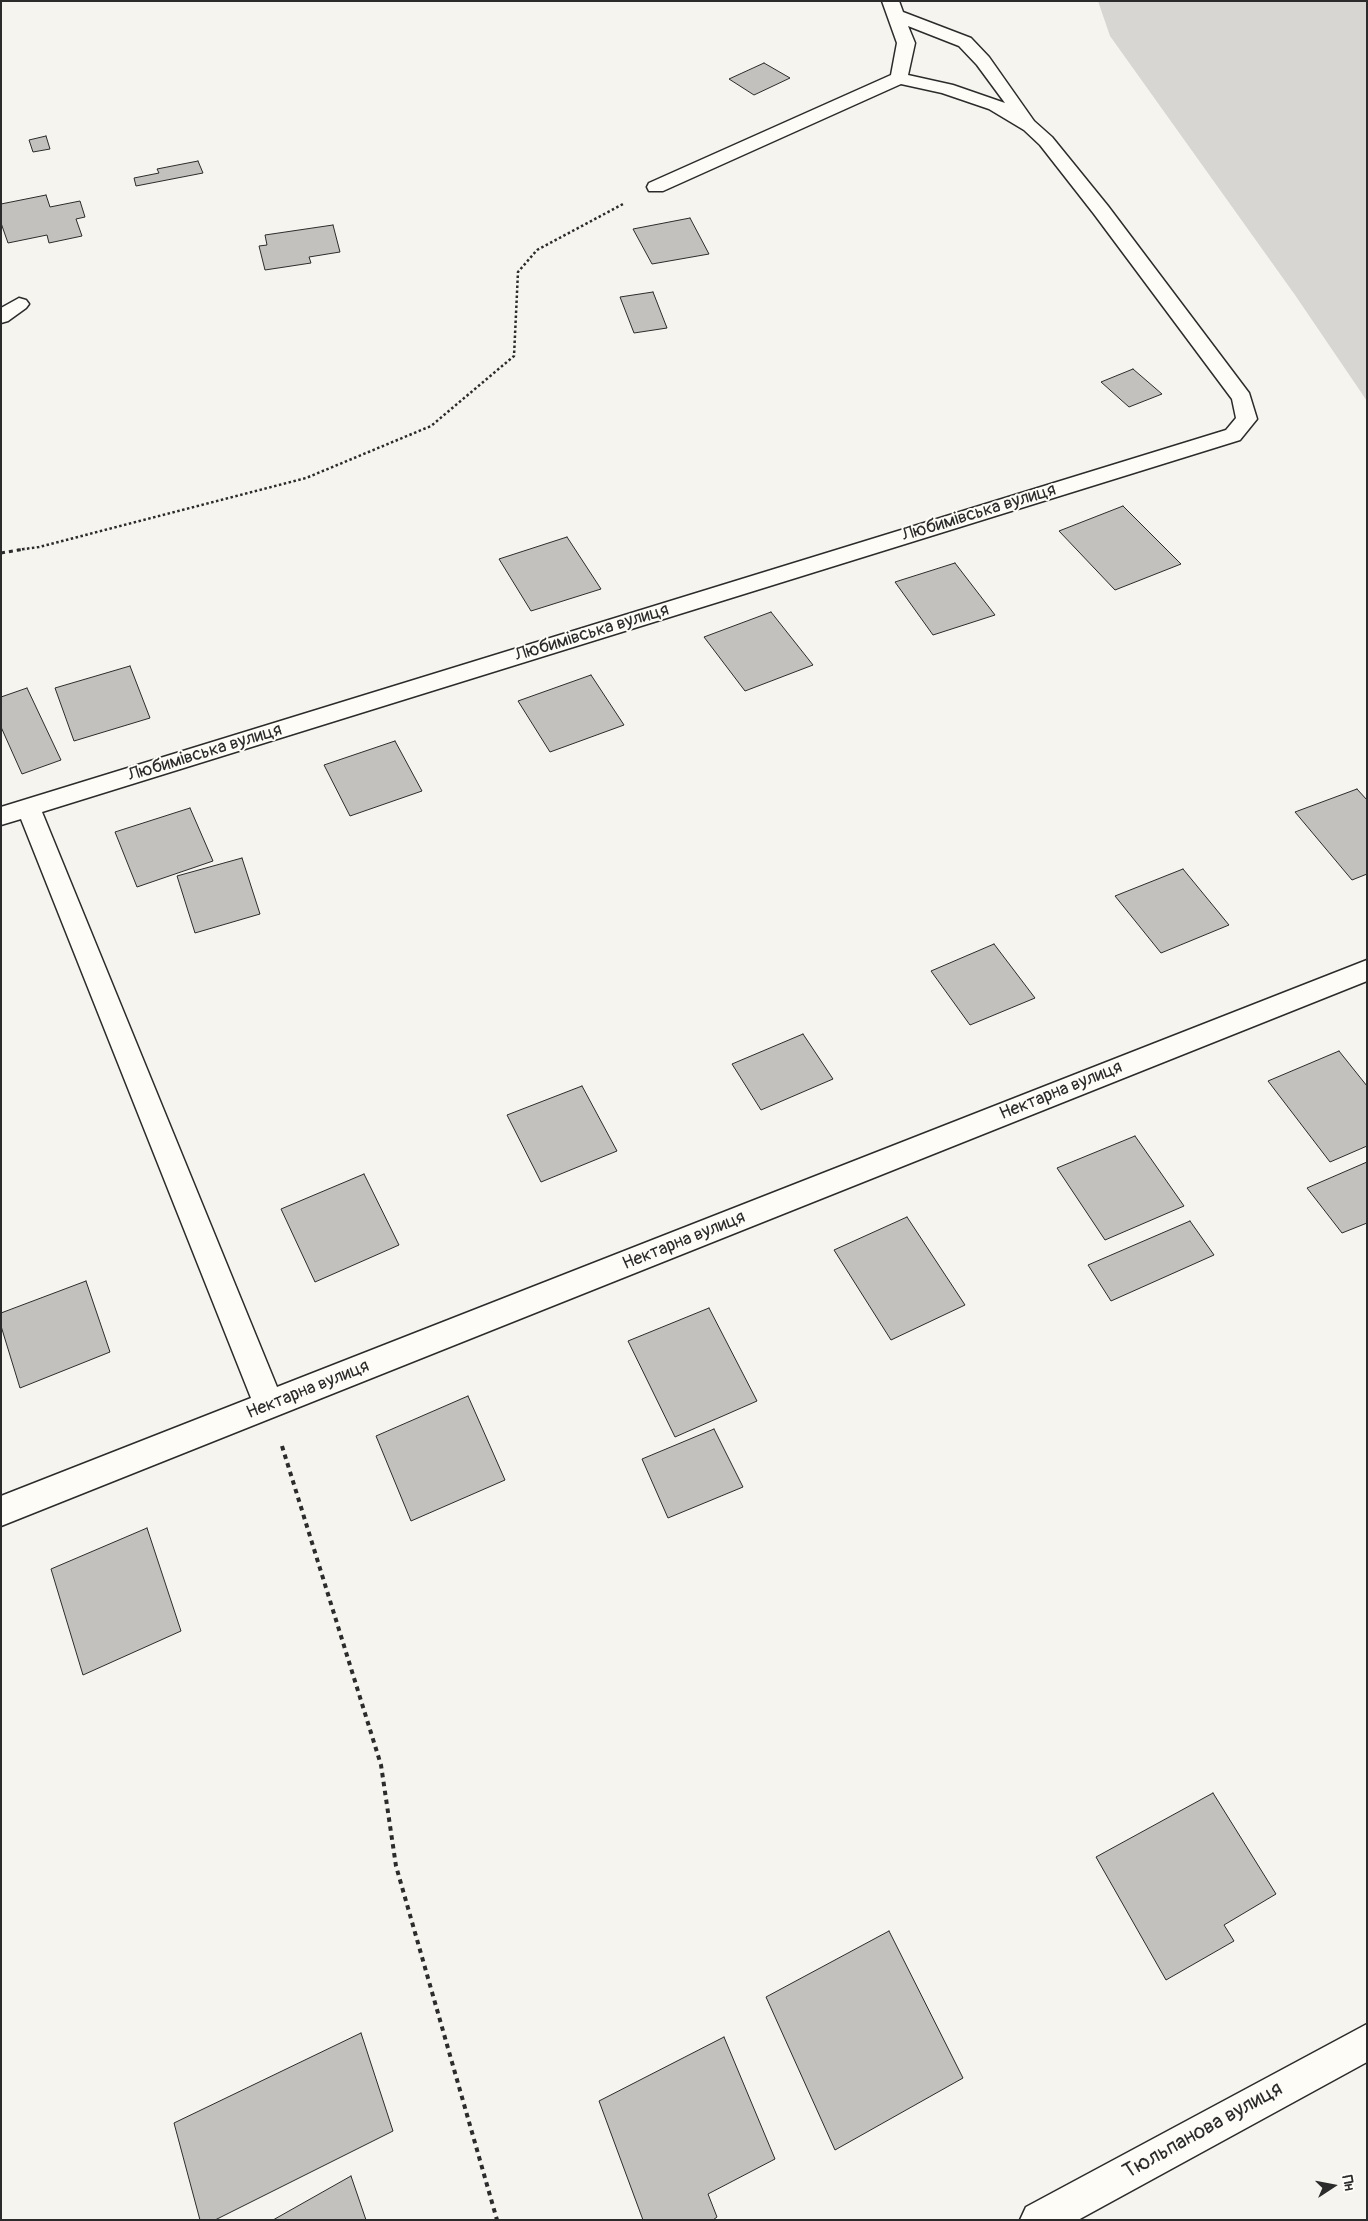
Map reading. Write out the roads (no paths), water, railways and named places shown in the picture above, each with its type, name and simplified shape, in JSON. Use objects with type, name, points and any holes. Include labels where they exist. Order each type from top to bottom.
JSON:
[{"type":"street","points":[[894,9],[906,43],[899,78]]},
{"type":"street","points":[[894,9],[965,42],[983,61],[1030,126]]},
{"type":"street","points":[[656,187],[899,78],[947,88],[995,105],[1030,126]]},
{"type":"street","name":"Любимівська вулиця","points":[[1,816],[1182,450],[1233,436],[1247,419],[1242,398],[1101,210],[1046,141],[1030,126]]},
{"type":"street","points":[[1,317],[19,304]]},
{"type":"street","points":[[28,807],[269,1405]]},
{"type":"street","name":"Нектарна вулиця","points":[[1,1511],[1367,970]]},
{"type":"street","name":"Тюльпанова вулиця","points":[[1039,2220],[1367,2042]]}]
